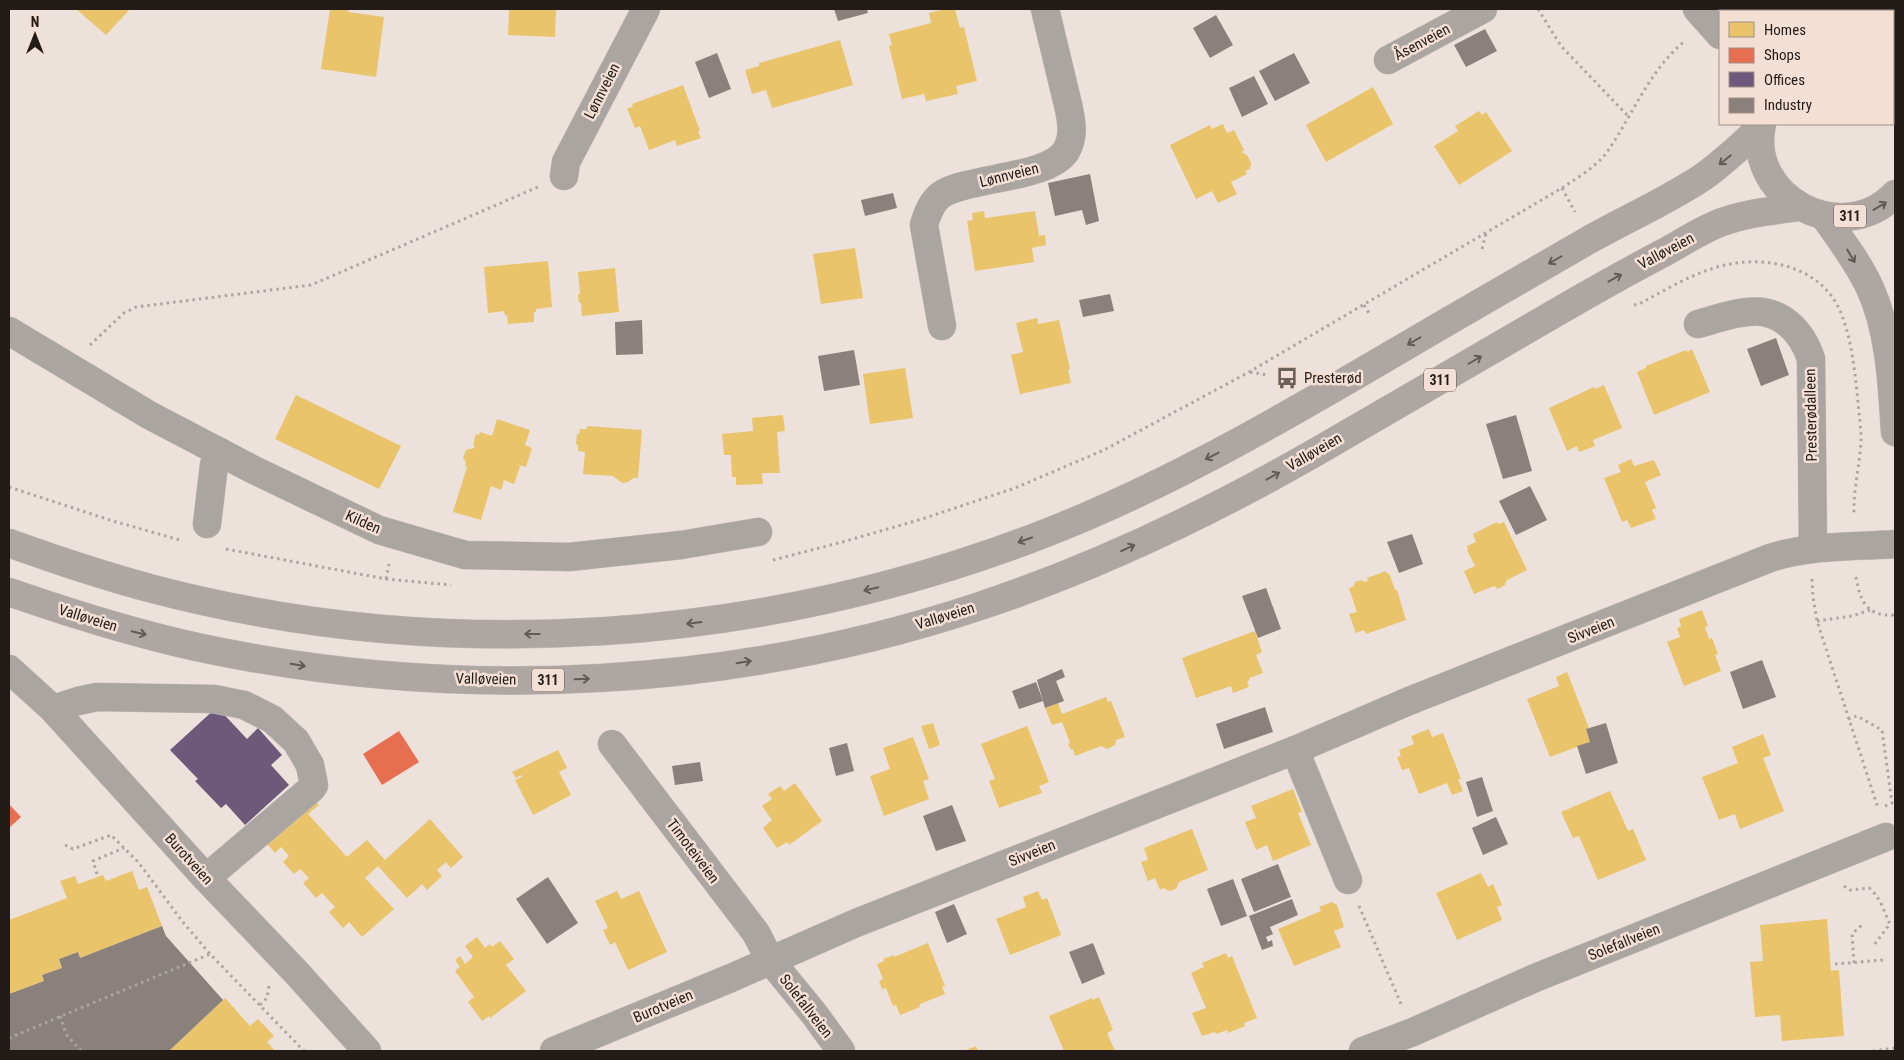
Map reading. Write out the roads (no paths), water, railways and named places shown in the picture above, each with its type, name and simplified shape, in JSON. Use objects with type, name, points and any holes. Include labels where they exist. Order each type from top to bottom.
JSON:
[{"type":"main road","points":[[1761,126],[1760,146],[1765,164],[1773,181],[1785,196],[1812,211],[1846,248],[1869,287],[1878,310],[1887,349],[1895,432]]},
{"type":"main road","points":[[9,543],[50,558],[154,589],[228,606],[324,622],[411,631],[482,634],[569,634],[656,628],[784,609],[840,597],[896,583],[958,564],[1047,533],[1153,486],[1217,454],[1290,414],[1590,239],[1684,189],[1708,174],[1761,126]]},
{"type":"main road","name":"311","points":[[1812,211],[1842,218],[1859,215],[1876,209],[1895,194]]},
{"type":"main road","name":"Valløveien","points":[[9,592],[78,616],[127,630],[220,652],[319,668],[408,677],[481,681],[585,679],[724,666],[830,647],[923,624],[975,608],[1111,556],[1246,490],[1312,454],[1613,279],[1718,224],[1758,213],[1812,211]]},
{"type":"street","name":"Lønnveien","points":[[564,176],[566,162],[646,9]]},
{"type":"street","name":"Lønnveien","points":[[942,326],[924,225],[928,212],[943,193],[1052,163],[1066,150],[1072,136],[1069,109],[1045,9]]},
{"type":"street","name":"Åsenveien","points":[[1388,60],[1483,9]]},
{"type":"street","points":[[1697,9],[1719,34]]},
{"type":"street","name":"Presterødalleen","points":[[1698,324],[1750,311],[1764,312],[1780,318],[1801,335],[1811,359],[1812,548]]},
{"type":"street","name":"Kilden","points":[[9,331],[149,415],[379,530],[466,555],[569,557],[681,545],[758,532]]},
{"type":"street","points":[[207,524],[214,465],[220,452]]},
{"type":"street","name":"Sivveien","points":[[770,960],[856,923],[1295,750],[1409,701],[1770,558],[1812,548],[1895,544]]},
{"type":"street","name":"Burotveien","points":[[9,669],[53,709],[206,878],[295,971],[367,1051]]},
{"type":"street","points":[[53,709],[78,701],[97,698],[214,699],[244,705],[272,719],[296,741],[310,765],[314,785],[206,878]]},
{"type":"street","name":"Timoteiveien","points":[[612,744],[756,933],[770,960]]},
{"type":"street","points":[[1295,750],[1348,880]]},
{"type":"street","name":"Solefallveien","points":[[1364,1051],[1413,1032],[1535,978],[1886,837]]},
{"type":"street","name":"Burotveien","points":[[554,1051],[770,960]]},
{"type":"street","name":"Solefallveien","points":[[770,960],[815,1015],[841,1051]]},
{"type":"place","name":"Presterød","points":[[1287,378]]}]
